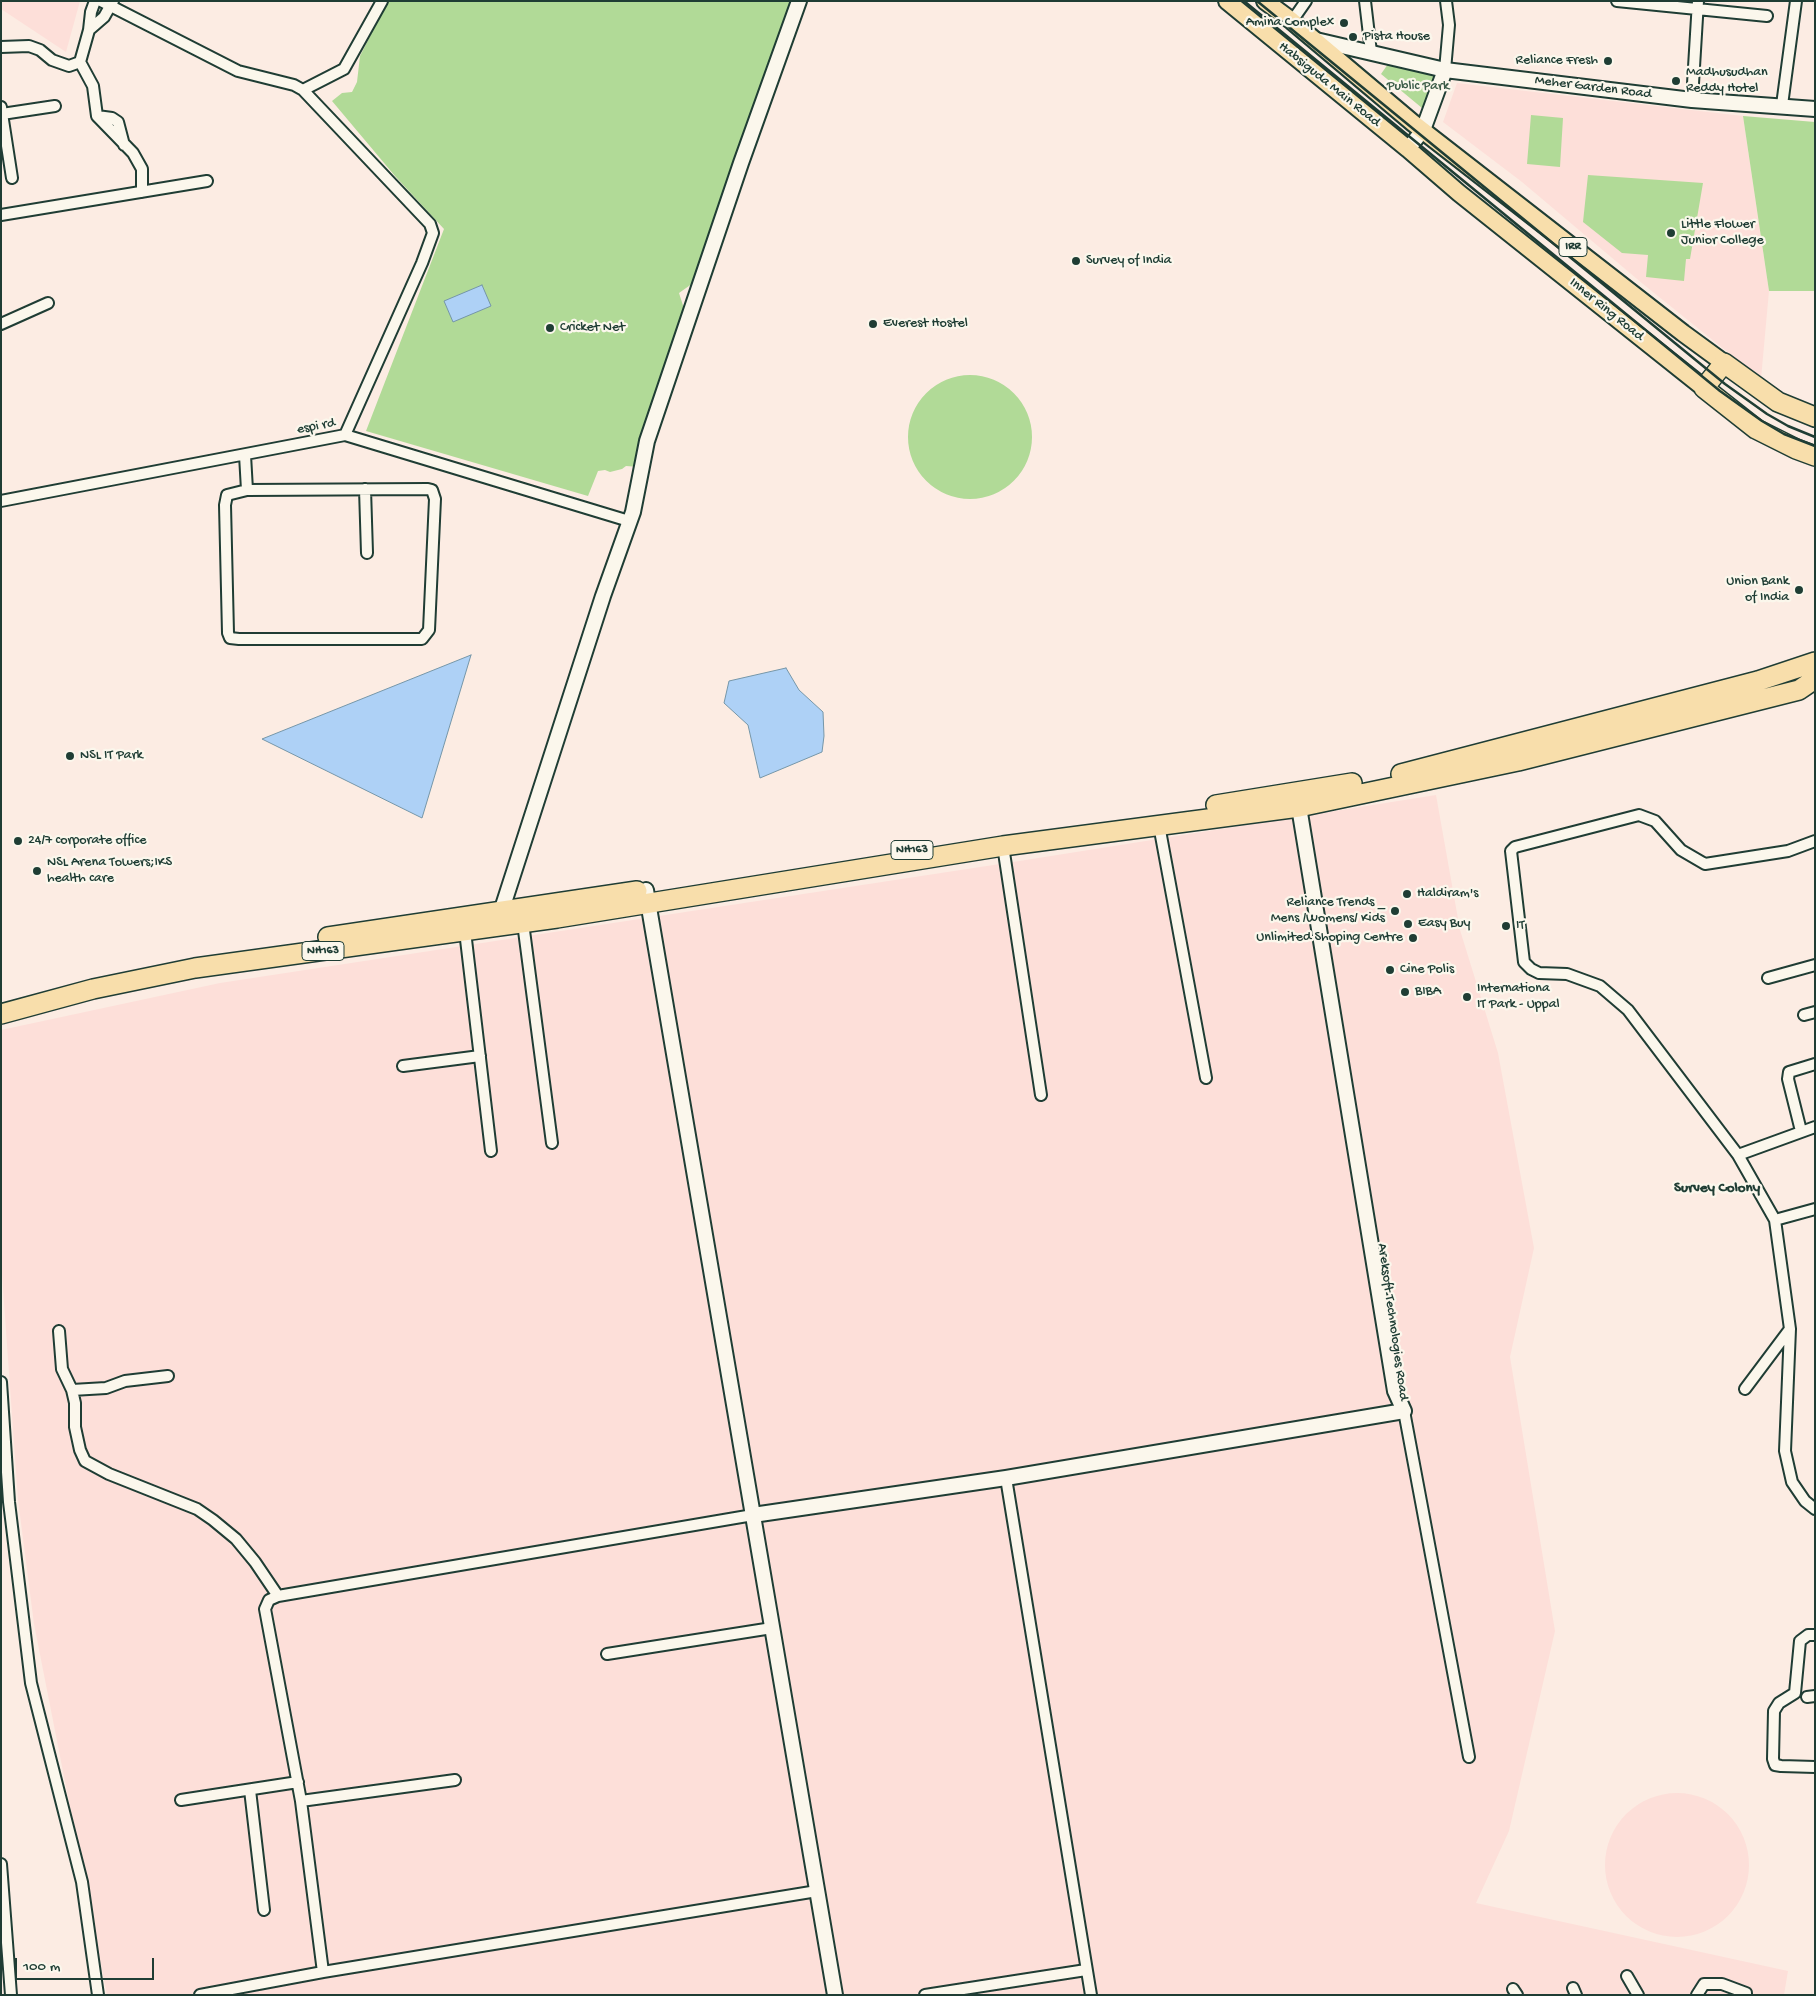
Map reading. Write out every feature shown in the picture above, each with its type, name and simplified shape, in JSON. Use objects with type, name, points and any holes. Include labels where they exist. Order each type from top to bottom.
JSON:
[{"type":"highway","points":[[1704,388],[1724,363]]},
{"type":"highway","name":"Inner Ring Road","points":[[1724,363],[1778,402],[1815,417]]},
{"type":"highway","name":"Inner Ring Road","points":[[1704,388],[1756,429],[1796,450],[1815,456]]},
{"type":"highway","name":"NH163","points":[[1,1014],[120,971],[220,952],[501,919],[1297,793],[1404,774],[1758,681],[1815,662]]},
{"type":"highway","name":"NH163","points":[[1,1002],[195,968],[465,931],[501,919],[523,923],[647,896],[1303,806],[1518,761],[1807,688],[1815,679]]},
{"type":"main road","name":"Habsiguda Main Road","points":[[1227,1],[1408,149]]},
{"type":"main road","name":"Habsiguda Main Road","points":[[1264,1],[1316,40],[1423,130]]},
{"type":"main road","name":"Inner Ring Road","points":[[1423,130],[1724,363]]},
{"type":"main road","name":"Inner Ring Road","points":[[1408,149],[1459,193],[1704,388]]},
{"type":"street","points":[[95,1],[80,62],[93,86],[97,116],[133,154],[142,168],[142,192]]},
{"type":"street","points":[[102,1],[112,4],[238,71],[294,85],[303,90],[430,224],[433,234],[422,263],[345,435]]},
{"type":"street","points":[[303,90],[344,68],[382,1]]},
{"type":"street","points":[[501,919],[603,596],[629,521],[646,455],[647,441],[799,1]]},
{"type":"street","points":[[646,455],[655,444],[808,1]]},
{"type":"street","points":[[1292,21],[1306,1]]},
{"type":"street","points":[[1365,1],[1371,52]]},
{"type":"street","points":[[1408,149],[1423,130],[1445,70],[1449,25],[1446,1]]},
{"type":"street","points":[[1617,1],[1698,5],[1767,16]]},
{"type":"street","points":[[1782,105],[1796,1]]},
{"type":"street","points":[[89,30],[104,17],[112,4]]},
{"type":"street","points":[[1692,100],[1698,5]]},
{"type":"street","name":"Meher Garden Road","points":[[1316,40],[1445,70],[1692,100],[1782,105],[1815,109]]},
{"type":"street","points":[[1,47],[30,46],[40,50],[52,60],[69,66],[80,62]]},
{"type":"street","points":[[12,178],[2,111],[55,106]]},
{"type":"street","points":[[1,215],[207,181]]},
{"type":"street","points":[[1,324],[48,303]]},
{"type":"street","name":"espi rd","points":[[1,502],[345,435],[629,521]]},
{"type":"street","points":[[245,455],[247,490]]},
{"type":"street","points":[[364,489],[367,553]]},
{"type":"street","points":[[247,490],[432,490],[435,499],[430,618],[429,630],[422,639],[238,640],[230,638],[228,632],[225,504],[227,495],[247,490]]},
{"type":"street","name":"Areksoft Technologies Road","points":[[1303,806],[1352,1095],[1395,1391],[1404,1411]]},
{"type":"street","points":[[1815,841],[1788,851],[1705,864],[1681,850],[1655,821],[1640,814],[1515,847],[1511,851],[1524,962],[1531,969],[1539,973],[1567,974],[1600,986],[1628,1010],[1738,1155],[1776,1220],[1790,1329],[1786,1451],[1792,1482],[1805,1501],[1815,1509]]},
{"type":"street","points":[[1159,825],[1206,1078]]},
{"type":"street","points":[[1003,846],[1041,1095]]},
{"type":"street","points":[[647,896],[835,1995]]},
{"type":"street","points":[[523,923],[552,1143]]},
{"type":"street","points":[[465,931],[491,1151]]},
{"type":"street","points":[[1768,978],[1815,965]]},
{"type":"street","points":[[1804,1015],[1815,1012]]},
{"type":"street","points":[[403,1066],[480,1056]]},
{"type":"street","points":[[1801,1131],[1788,1079],[1789,1072],[1815,1064]]},
{"type":"street","points":[[1738,1155],[1815,1127]]},
{"type":"street","points":[[1776,1220],[1815,1209]]},
{"type":"street","points":[[1745,1389],[1790,1329]]},
{"type":"street","points":[[59,1331],[62,1370],[72,1390],[75,1403],[75,1427],[82,1456],[88,1464],[197,1509],[213,1520],[236,1539],[255,1562],[278,1596]]},
{"type":"street","points":[[72,1390],[106,1388],[125,1381],[168,1376]]},
{"type":"street","points":[[1,1382],[8,1502],[31,1683],[82,1882],[98,1995]]},
{"type":"street","points":[[323,1972],[298,1782],[265,1610],[269,1600],[278,1596],[753,1515],[1006,1478],[1404,1411],[1469,1757]]},
{"type":"street","points":[[1006,1478],[1091,1995]]},
{"type":"street","points":[[607,1654],[772,1628]]},
{"type":"street","points":[[1815,1635],[1808,1635],[1800,1641],[1795,1693],[1779,1703],[1774,1712],[1773,1760],[1775,1765],[1780,1766],[1815,1767]]},
{"type":"street","points":[[301,1801],[455,1780]]},
{"type":"street","points":[[181,1800],[298,1782]]},
{"type":"street","points":[[250,1790],[264,1910]]},
{"type":"street","points":[[1,1864],[11,1995]]},
{"type":"street","points":[[200,1995],[323,1972],[817,1891]]},
{"type":"street","points":[[925,1995],[1086,1970]]},
{"type":"street","points":[[1627,1976],[1638,1995]]},
{"type":"street","points":[[1697,1995],[1704,1984],[1722,1984],[1746,1993],[1746,1995]]},
{"type":"shaded area","points":[[1,1],[80,1],[66,52],[1,9]]},
{"type":"shaded area","name":"Little Flower Junior College","points":[[1457,83],[1743,116],[1769,291],[1761,379],[1643,284],[1522,182],[1443,122]]},
{"type":"shaded area","points":[[1436,795],[1460,930],[1498,1053],[1534,1248],[1510,1357],[1555,1631],[1509,1831],[1476,1903],[1788,1971],[1784,1995],[107,1995],[34,1624],[18,1500],[1,1260],[1,1030],[220,983],[1013,862]]},
{"type":"shaded area","points":[[1677,1793],[1705,1798],[1728,1814],[1744,1837],[1749,1865],[1744,1893],[1728,1916],[1705,1932],[1677,1937],[1649,1932],[1626,1916],[1610,1893],[1605,1865],[1610,1837],[1626,1814],[1649,1798]]},
{"type":"green space","points":[[388,1],[796,1],[696,281],[679,293],[687,318],[640,467],[626,466],[610,472],[605,470],[598,471],[588,496],[366,431],[444,229],[395,176],[332,101],[342,93],[352,92],[357,82],[360,56]]},
{"type":"green space","name":"Public Park","points":[[1388,64],[1440,75],[1426,105],[1422,108],[1381,74]]},
{"type":"green space","points":[[1531,115],[1563,118],[1560,167],[1527,164]]},
{"type":"green space","points":[[1743,116],[1815,122],[1815,291],[1769,291]]},
{"type":"green space","points":[[1588,175],[1703,183],[1690,259],[1686,259],[1684,281],[1646,277],[1648,255],[1622,253],[1583,222]]},
{"type":"green space","points":[[970,375],[994,380],[1005,385],[1014,393],[1022,402],[1027,413],[1032,437],[1027,461],[1022,472],[1014,481],[1005,489],[994,494],[970,499],[946,494],[935,489],[926,481],[918,472],[913,461],[908,437],[913,413],[918,402],[926,393],[935,385],[946,380]]},
{"type":"water","points":[[482,285],[491,306],[453,322],[444,301]]},
{"type":"water","points":[[471,655],[422,818],[262,739]]},
{"type":"water","points":[[786,668],[799,690],[823,712],[824,736],[822,752],[760,778],[748,725],[724,703],[729,681]]},
{"type":"railway","points":[[1244,1],[1720,391],[1784,434],[1815,446]]},
{"type":"railway","points":[[1257,1],[1725,384],[1767,414],[1788,426],[1815,437]]},
{"type":"place","name":"Amina Complex","points":[[1344,23]]},
{"type":"place","name":"Pista House","points":[[1353,37]]},
{"type":"place","name":"Reliance Fresh","points":[[1608,61]]},
{"type":"place","name":"Madhusudhan Reddy Hotel","points":[[1676,81]]},
{"type":"place","name":"Little Flower Junior College","points":[[1671,233]]},
{"type":"place","name":"Survey of India","points":[[1076,261]]},
{"type":"place","name":"Everest Hostel","points":[[873,324]]},
{"type":"place","name":"Cricket Net","points":[[550,328]]},
{"type":"place","name":"Union Bank of India","points":[[1799,590]]},
{"type":"place","name":"NSL IT Park","points":[[70,756]]},
{"type":"place","name":"24/7 corporate office","points":[[18,841]]},
{"type":"place","name":"NSL Arena Towers;IKS health care","points":[[37,871]]},
{"type":"place","name":"Haldiram's","points":[[1407,894]]},
{"type":"place","name":"Reliance Trends _ Mens /Womens/ Kids","points":[[1395,911]]},
{"type":"place","name":"Easy Buy","points":[[1408,924]]},
{"type":"place","name":"IT","points":[[1506,926]]},
{"type":"place","name":"Unlimited Shoping Centre","points":[[1413,938]]},
{"type":"place","name":"Cine Polis","points":[[1390,970]]},
{"type":"place","name":"BIBA","points":[[1405,992]]},
{"type":"place","name":"Internationa IT Park - Uppal","points":[[1467,997]]},
{"type":"district","name":"Survey Colony","points":[[1717,1189]]}]
